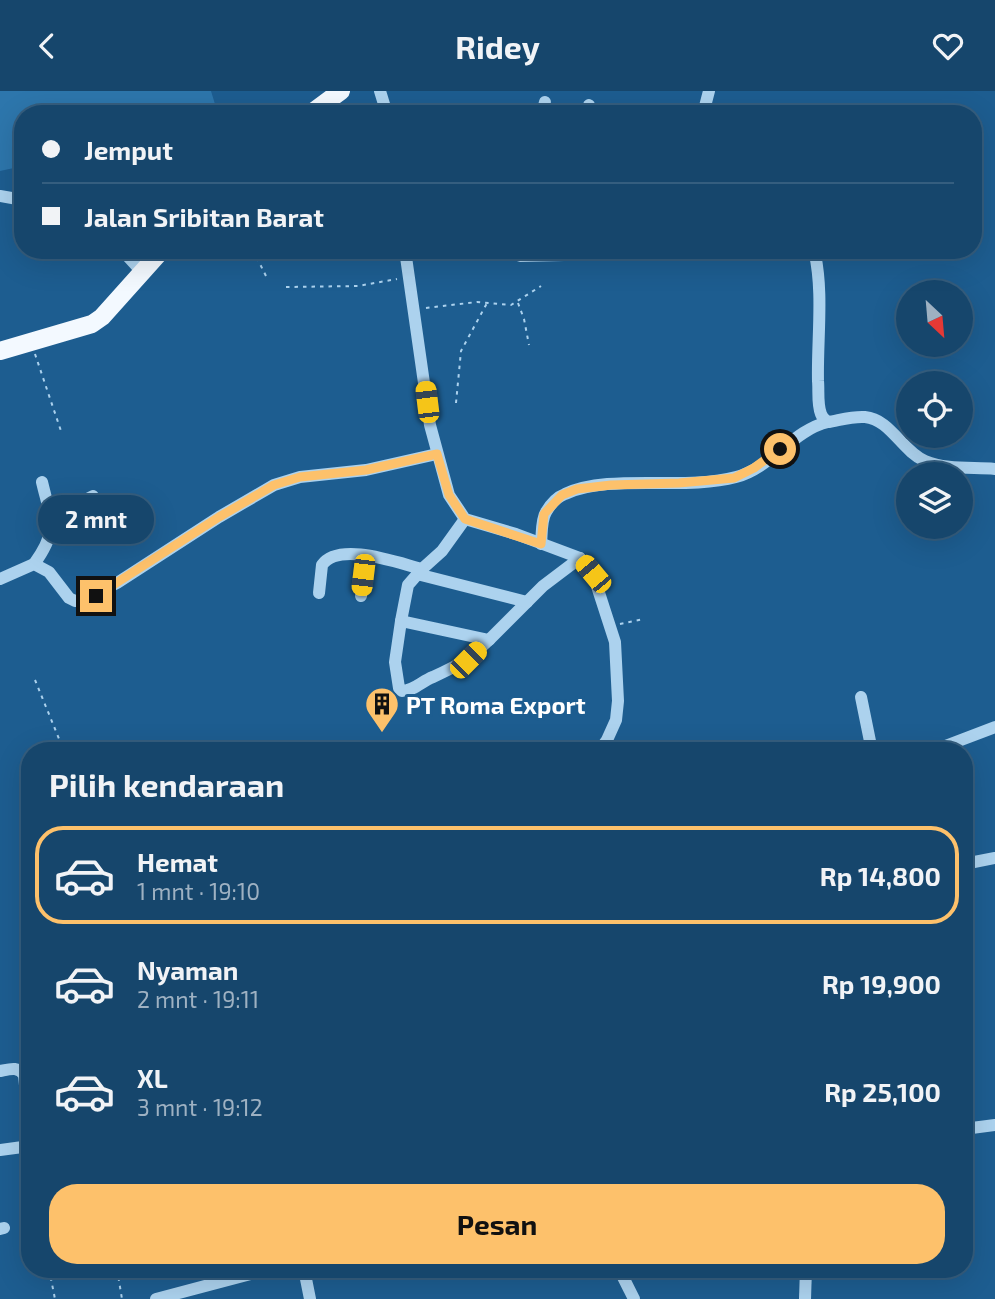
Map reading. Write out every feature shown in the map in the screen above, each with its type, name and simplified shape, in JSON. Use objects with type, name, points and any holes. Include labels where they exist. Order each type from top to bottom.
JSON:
[{"type":"main road","points":[[322,105],[341,91]]},
{"type":"main road","points":[[0,351],[92,324],[102,317],[154,259]]},
{"type":"street","points":[[372,91],[380,91]]},
{"type":"street","points":[[130,259],[142,272]]},
{"type":"street","points":[[406,259],[430,425],[449,495],[465,519],[580,558],[593,574],[614,642],[618,701],[616,720],[606,742]]},
{"type":"street","points":[[816,259],[819,406],[821,415],[828,422]]},
{"type":"street","points":[[541,544],[544,514],[562,495],[577,489],[611,485],[734,478],[754,468],[813,428],[855,417],[879,420],[901,444],[922,460],[945,465],[995,469]]},
{"type":"street","points":[[34,564],[49,572],[69,598],[75,601],[84,600],[117,583],[274,485],[300,477],[366,470],[437,454]]},
{"type":"street","points":[[0,579],[34,564],[47,547],[51,533],[50,518],[42,482]]},
{"type":"street","points":[[50,518],[93,496]]},
{"type":"street","points":[[465,519],[442,551],[408,585],[395,662],[399,688],[402,691],[409,691],[468,660],[527,602],[580,558]]},
{"type":"street","points":[[319,593],[321,571],[326,560],[356,553],[527,602]]},
{"type":"street","points":[[361,596],[368,556]]},
{"type":"street","points":[[401,621],[489,640]]},
{"type":"street","points":[[861,697],[870,742]]},
{"type":"street","points":[[956,742],[995,727]]},
{"type":"street","points":[[973,863],[995,859]]},
{"type":"street","points":[[0,1070],[21,1070]]},
{"type":"street","points":[[973,1128],[995,1125]]},
{"type":"street","points":[[0,1150],[21,1147]]},
{"type":"street","points":[[156,1299],[232,1278]]},
{"type":"street","points":[[306,1278],[310,1299]]},
{"type":"street","points":[[624,1278],[634,1299]]},
{"type":"street","points":[[804,1299],[805,1278]]},
{"type":"path","points":[[258,259],[267,278]]},
{"type":"path","points":[[286,287],[358,286],[408,276]]},
{"type":"path","points":[[415,308],[468,302],[508,305],[541,286]]},
{"type":"path","points":[[456,403],[461,351],[488,302]]},
{"type":"path","points":[[517,302],[524,319],[529,345]]},
{"type":"path","points":[[32,343],[61,431]]},
{"type":"path","points":[[609,626],[644,619]]},
{"type":"path","points":[[35,680],[60,742]]},
{"type":"path","points":[[51,1278],[55,1299]]},
{"type":"path","points":[[118,1278],[122,1299]]},
{"type":"shaded area","points":[[0,91],[211,91],[215,105],[14,105],[14,168],[0,171]]},
{"type":"place","name":"PT Roma Export","points":[[382,734]]},
{"type":"route","points":[[96,596],[219,517],[274,485],[300,477],[366,470],[437,454],[449,495],[465,519],[541,544],[544,514],[554,501],[577,489],[734,478],[745,474],[780,449]]}]
